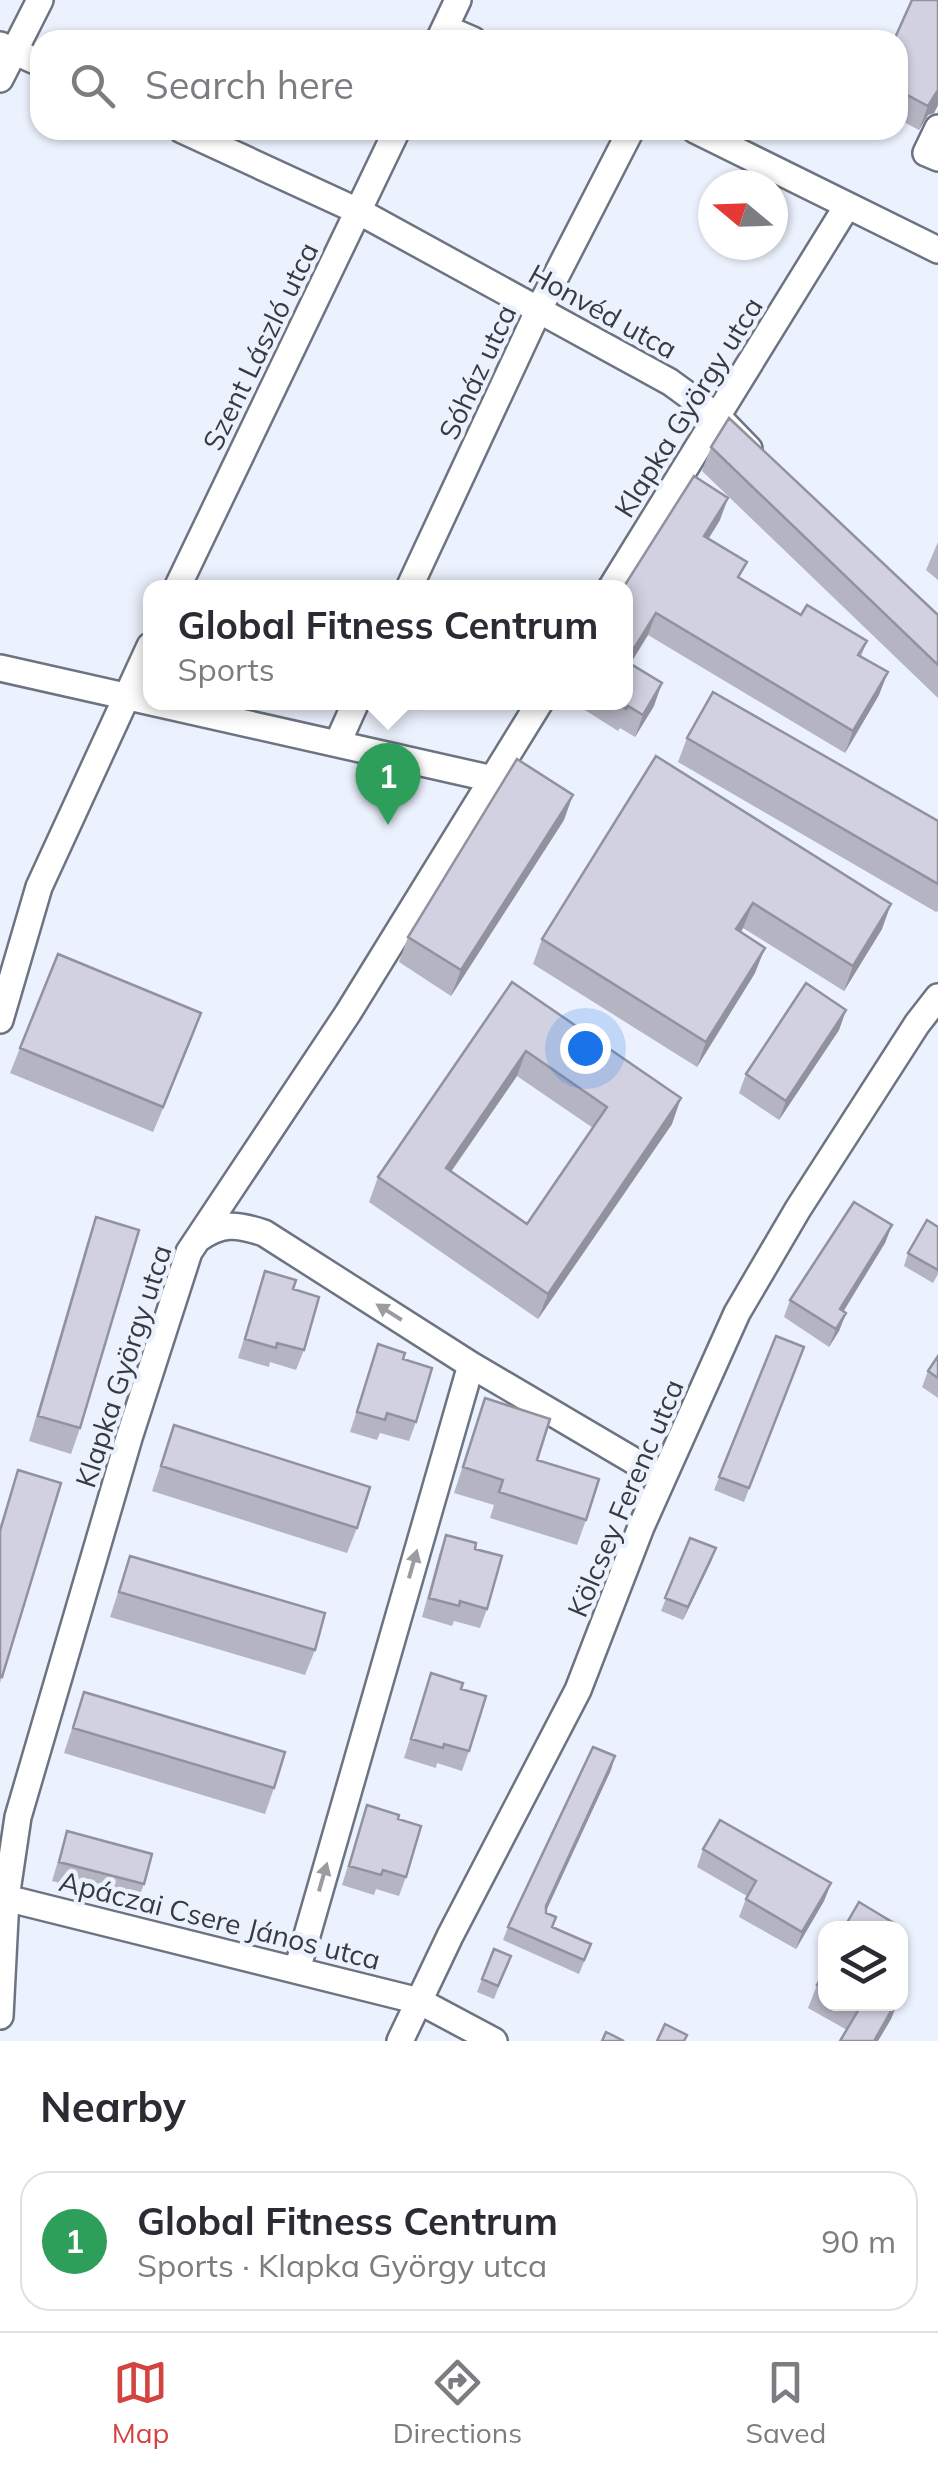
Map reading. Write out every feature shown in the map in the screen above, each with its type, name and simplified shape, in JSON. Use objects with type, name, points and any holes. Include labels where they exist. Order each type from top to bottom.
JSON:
[{"type":"street","points":[[0,79],[7,48],[40,0]]},
{"type":"street","points":[[444,30],[458,0]]},
{"type":"street","points":[[7,48],[30,59]]},
{"type":"street","points":[[938,128],[926,153],[938,158]]},
{"type":"street","name":"Honvéd utca","points":[[204,140],[360,212],[670,382],[718,417],[766,467]]},
{"type":"street","name":"Szent László utca","points":[[182,580],[392,140]]},
{"type":"street","name":"Sóház utca","points":[[413,580],[538,309],[626,140]]},
{"type":"street","points":[[715,140],[938,250]]},
{"type":"street","name":"Klapka György utca","points":[[616,580],[847,206]]},
{"type":"street","points":[[0,1020],[39,887],[143,662]]},
{"type":"street","points":[[0,668],[143,701]]},
{"type":"street","points":[[185,710],[493,778]]},
{"type":"street","points":[[338,742],[352,710]]},
{"type":"street","name":"Klapka György utca","points":[[0,2016],[10,1804],[189,1252],[348,1013],[535,710]]},
{"type":"street","name":"Kölcsey Ferenc utca","points":[[400,2041],[578,1690],[640,1527],[737,1313],[798,1210],[938,997]]},
{"type":"street","points":[[196,1241],[213,1228],[236,1223],[264,1233],[471,1365],[663,1478]]},
{"type":"street","points":[[296,1970],[471,1365]]},
{"type":"street","name":"Apáczai Csere János utca","points":[[6,1898],[419,2001],[494,2041]]},
{"type":"building","points":[[912,0],[938,0],[938,90],[928,106],[908,95],[908,30],[898,30]]},
{"type":"building","points":[[729,418],[938,615],[938,665],[711,447]]},
{"type":"building","points":[[694,476],[728,498],[704,536],[747,562],[738,577],[801,615],[807,605],[867,641],[858,655],[888,672],[853,731],[656,613],[633,650],[633,580],[628,580]]},
{"type":"building","points":[[633,665],[662,683],[643,715],[633,709]]},
{"type":"building","points":[[713,692],[938,821],[938,884],[687,738]]},
{"type":"building","points":[[656,756],[891,904],[853,966],[753,903],[736,929],[765,948],[706,1042],[542,939]]},
{"type":"building","points":[[517,759],[573,795],[461,970],[408,937]]},
{"type":"building","points":[[58,954],[201,1013],[163,1107],[20,1048]]},
{"type":"building","points":[[512,982],[681,1098],[548,1294],[378,1177]],"holes":[[[526,1051],[607,1107],[527,1224],[446,1168]]]},
{"type":"building","points":[[806,983],[846,1010],[786,1101],[746,1074]]},
{"type":"building","points":[[854,1202],[892,1225],[840,1309],[846,1313],[836,1329],[790,1300]]},
{"type":"building","points":[[96,1217],[139,1230],[80,1428],[38,1416]]},
{"type":"building","points":[[927,1220],[938,1227],[938,1270],[908,1253]]},
{"type":"building","points":[[265,1271],[296,1280],[293,1289],[319,1297],[304,1350],[277,1343],[276,1348],[245,1339]]},
{"type":"building","points":[[776,1336],[804,1347],[749,1488],[719,1477]]},
{"type":"building","points":[[378,1344],[405,1353],[403,1359],[432,1368],[416,1422],[387,1413],[385,1420],[357,1412]]},
{"type":"building","points":[[938,1356],[938,1378],[928,1371]]},
{"type":"building","points":[[485,1398],[550,1419],[537,1460],[599,1479],[586,1520],[499,1492],[503,1480],[463,1467]]},
{"type":"building","points":[[174,1425],[370,1487],[357,1528],[161,1466]]},
{"type":"building","points":[[18,1470],[61,1483],[2,1677],[0,1531]]},
{"type":"building","points":[[446,1535],[476,1543],[475,1549],[502,1556],[487,1609],[429,1598]]},
{"type":"building","points":[[690,1538],[716,1548],[688,1607],[665,1598]]},
{"type":"building","points":[[130,1556],[325,1613],[315,1650],[119,1592]]},
{"type":"building","points":[[431,1673],[463,1683],[461,1689],[486,1696],[469,1751],[411,1739]]},
{"type":"building","points":[[84,1692],[285,1752],[274,1788],[73,1728]]},
{"type":"building","points":[[593,1747],[615,1756],[546,1906],[546,1913],[556,1917],[552,1927],[591,1944],[584,1960],[508,1927]]},
{"type":"building","points":[[367,1805],[421,1826],[406,1877],[349,1866]]},
{"type":"building","points":[[720,1820],[831,1883],[802,1932],[746,1899],[756,1881],[703,1849]]},
{"type":"building","points":[[67,1831],[152,1854],[144,1884],[59,1862]]},
{"type":"building","points":[[859,1902],[890,1921],[848,1921]]},
{"type":"building","points":[[494,1949],[511,1956],[498,1986],[482,1979]]},
{"type":"building","points":[[858,2011],[891,2011],[874,2041],[840,2041]]},
{"type":"building","points":[[665,2024],[687,2035],[684,2041],[657,2041]]},
{"type":"building","points":[[606,2032],[624,2041],[602,2041]]},
{"type":"place","name":"Global Fitness Centrum","points":[[388,825]]}]
